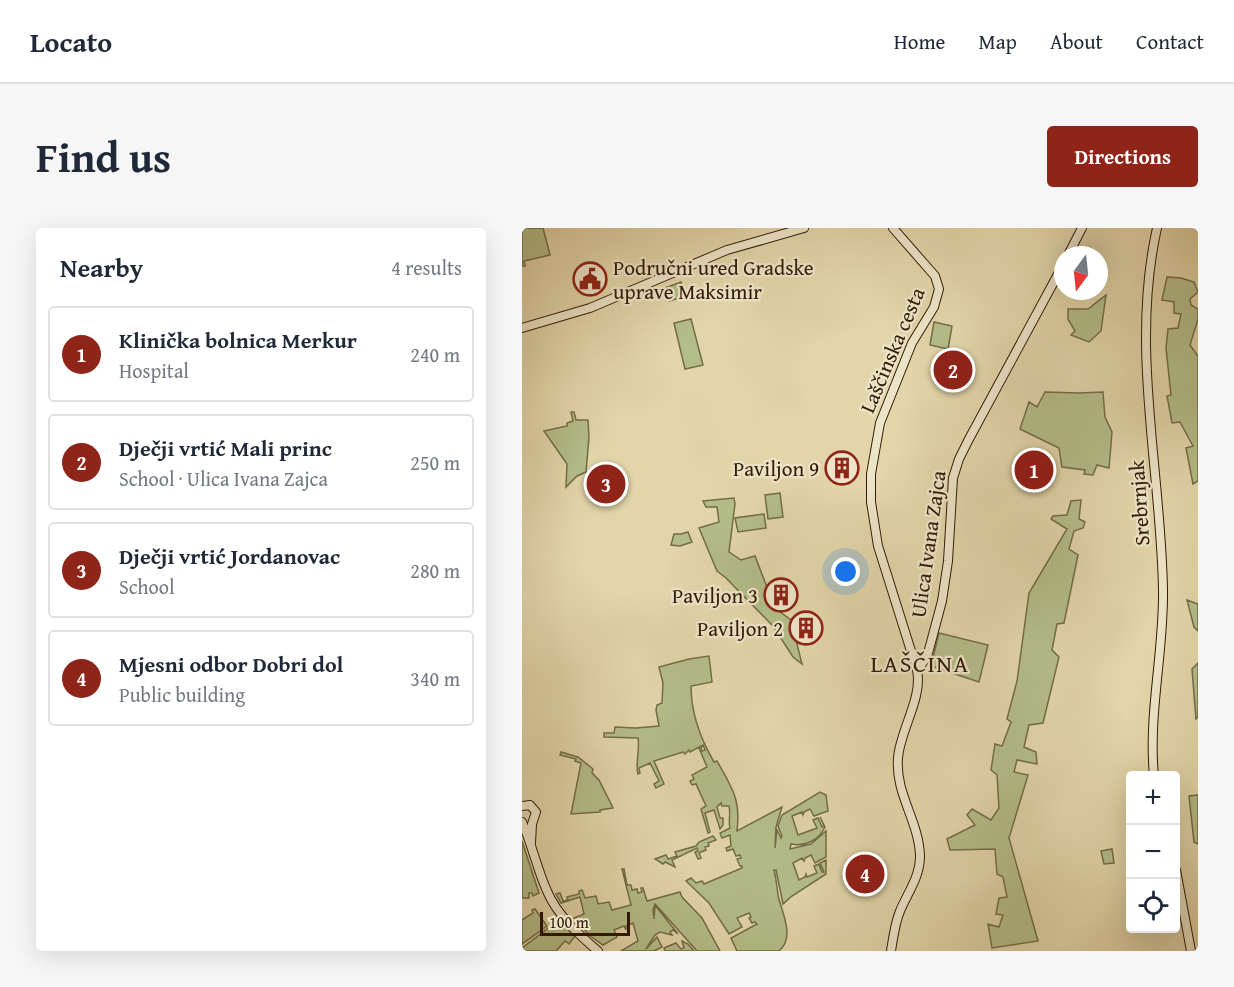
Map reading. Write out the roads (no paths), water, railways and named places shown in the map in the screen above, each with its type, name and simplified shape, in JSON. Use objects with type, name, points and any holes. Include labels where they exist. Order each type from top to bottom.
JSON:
[{"type":"main road","points":[[522,328],[590,308],[727,250],[804,228]]},
{"type":"main road","name":"Laščinska cesta","points":[[891,951],[899,913],[918,876],[920,867],[917,834],[900,789],[898,771],[899,749],[918,685],[917,670],[878,546],[871,502],[871,474],[880,423],[912,343],[934,308],[939,294],[935,276],[893,228]]},
{"type":"main road","points":[[900,228],[900,237]]},
{"type":"main road","points":[[1075,228],[1075,242]]},
{"type":"main road","points":[[1073,246],[1082,228]]},
{"type":"main road","name":"Srebrnjak","points":[[1154,771],[1153,735],[1163,589],[1159,511],[1145,358],[1145,325],[1149,273],[1157,228]]},
{"type":"main road","name":"Ulica Ivana Zajca","points":[[917,670],[927,657],[943,594],[949,554],[953,478],[956,466],[1054,282]]},
{"type":"main road","points":[[522,806],[528,804],[534,807],[536,812],[532,824],[531,844]]},
{"type":"main road","points":[[534,818],[530,821],[522,821],[547,891],[563,917],[598,951]]},
{"type":"main road","points":[[1178,879],[1191,951]]},
{"type":"place","name":"Područni ured Gradske uprave Maksimir","points":[[590,279]]},
{"type":"place","name":"Dječji vrtić Mali princ","points":[[953,370]]},
{"type":"place","name":"Paviljon 9","points":[[842,468]]},
{"type":"place","name":"Klinička bolnica Merkur","points":[[1034,470]]},
{"type":"place","name":"Dječji vrtić Jordanovac","points":[[606,484]]},
{"type":"place","name":"Paviljon 3","points":[[781,595]]},
{"type":"place","name":"Paviljon 2","points":[[806,628]]},
{"type":"place","name":"Mjesni odbor Dobri dol","points":[[865,874]]},
{"type":"district","name":"LAŠČINA","points":[[920,663]]}]
